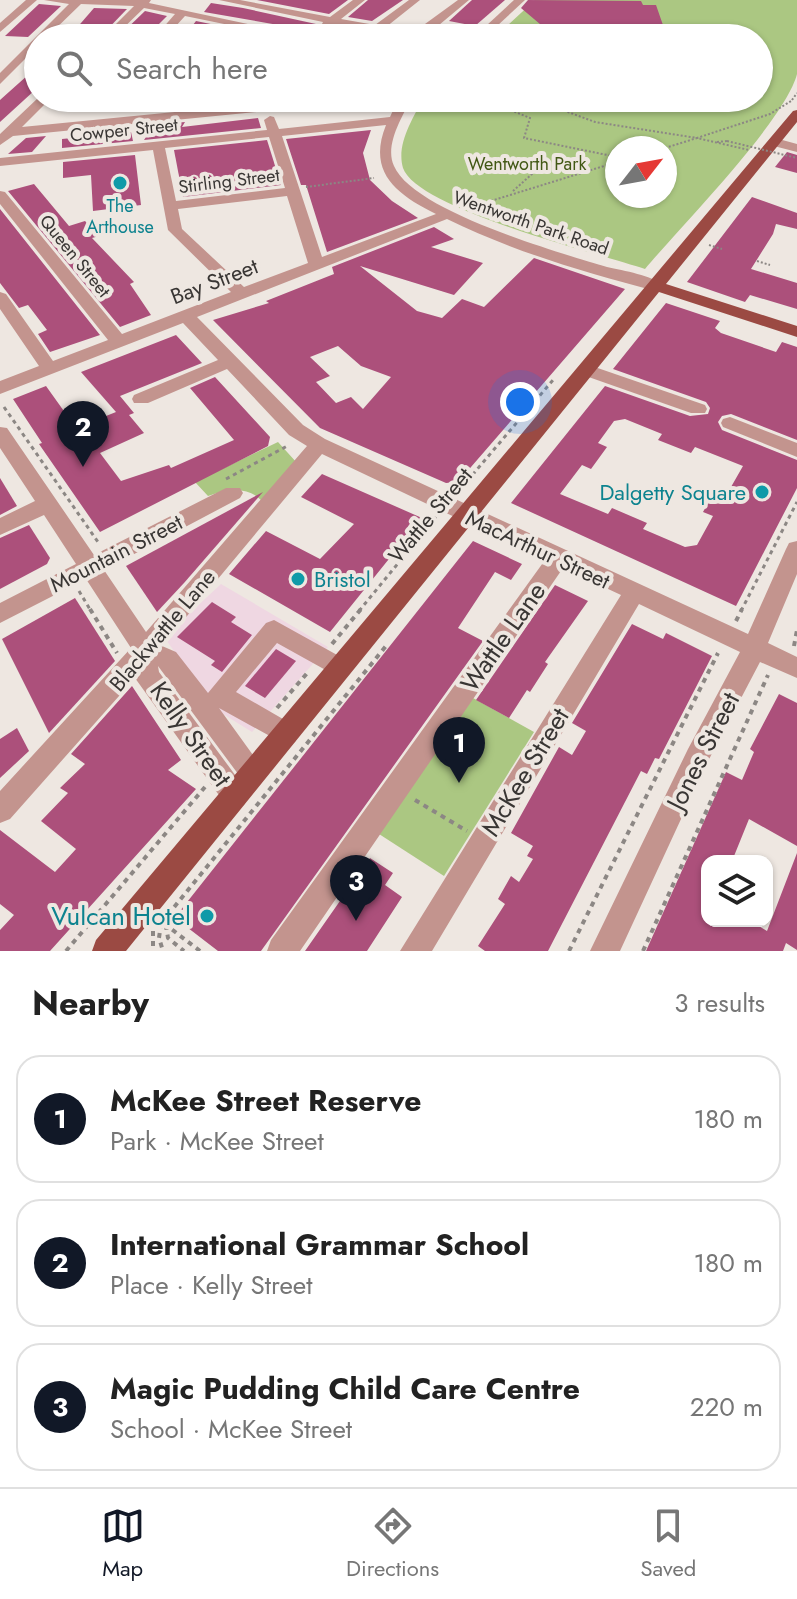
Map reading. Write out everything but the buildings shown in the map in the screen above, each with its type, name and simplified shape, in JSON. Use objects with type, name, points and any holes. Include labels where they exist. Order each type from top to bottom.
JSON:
[{"type":"main road","name":"Wattle Street","points":[[107,951],[253,773],[275,728],[331,662],[466,516],[797,114]]},
{"type":"main road","points":[[656,286],[797,332]]},
{"type":"street","points":[[0,29],[32,0]]},
{"type":"street","points":[[49,0],[144,2],[214,24]]},
{"type":"street","points":[[224,0],[250,2],[355,24]]},
{"type":"street","points":[[288,12],[306,0]]},
{"type":"street","points":[[327,24],[360,0]]},
{"type":"street","points":[[383,24],[415,0]]},
{"type":"street","points":[[434,24],[464,0]]},
{"type":"street","points":[[493,24],[520,0]]},
{"type":"street","points":[[49,24],[78,1]]},
{"type":"street","points":[[121,24],[144,2]]},
{"type":"street","points":[[222,24],[250,2]]},
{"type":"street","points":[[172,24],[182,13]]},
{"type":"street","points":[[0,37],[24,38]]},
{"type":"street","points":[[0,80],[24,51]]},
{"type":"street","points":[[0,58],[24,59]]},
{"type":"street","points":[[5,137],[31,112]]},
{"type":"street","points":[[142,146],[142,119],[148,112]]},
{"type":"street","points":[[5,137],[209,112]]},
{"type":"street","points":[[270,112],[273,132],[297,189],[317,265]]},
{"type":"street","points":[[326,126],[334,112]]},
{"type":"street","name":"Wentworth Park Road","points":[[399,112],[386,148],[388,171],[412,197],[656,286]]},
{"type":"street","name":"Cowper Street","points":[[0,162],[396,120]]},
{"type":"street","points":[[775,142],[797,148]]},
{"type":"street","points":[[158,144],[175,230],[242,294]]},
{"type":"street","name":"Stirling Street","points":[[170,206],[297,189]]},
{"type":"street","name":"Queen Street","points":[[0,195],[119,342]]},
{"type":"street","name":"Bay Street","points":[[0,388],[453,213]]},
{"type":"street","points":[[0,297],[49,368]]},
{"type":"street","name":"MacArthur Street","points":[[185,315],[296,430],[318,444],[466,516],[754,647],[796,658]]},
{"type":"street","points":[[141,399],[230,361]]},
{"type":"street","points":[[586,370],[698,409]]},
{"type":"street","points":[[730,423],[797,450]]},
{"type":"street","name":"Kelly Street","points":[[0,433],[89,567],[143,660],[235,796]]},
{"type":"street","name":"Blackwattle Lane","points":[[0,810],[143,660],[318,444]]},
{"type":"street","name":"Mountain Street","points":[[0,614],[89,567],[225,488]]},
{"type":"street","points":[[0,527],[47,504]]},
{"type":"street","name":"Wattle Lane","points":[[282,951],[558,558]]},
{"type":"street","name":"Jones Street","points":[[605,951],[795,559]]},
{"type":"street","name":"McKee Street","points":[[415,951],[634,593]]},
{"type":"street","points":[[275,728],[219,695],[274,630],[331,662]]},
{"type":"street","name":"Kelly Street","points":[[143,660],[168,659],[253,773]]},
{"type":"path","points":[[677,144],[770,114],[791,101]]},
{"type":"path","points":[[515,112],[530,118],[524,138],[605,155]]},
{"type":"path","points":[[568,112],[595,122],[697,138],[749,150]]},
{"type":"path","points":[[717,142],[727,141],[797,158]]},
{"type":"path","points":[[559,163],[587,171]]},
{"type":"path","points":[[510,193],[542,165]]},
{"type":"path","points":[[453,213],[605,166]]},
{"type":"path","points":[[297,189],[374,178]]},
{"type":"path","points":[[757,261],[770,265]]},
{"type":"path","points":[[456,494],[560,372]]},
{"type":"path","points":[[4,407],[99,543]]},
{"type":"path","points":[[225,488],[292,442]]},
{"type":"path","points":[[736,621],[797,502]]},
{"type":"path","points":[[275,728],[331,662],[435,517]]},
{"type":"path","points":[[796,658],[797,630]]},
{"type":"path","points":[[200,951],[170,928],[171,911],[394,636]]},
{"type":"path","points":[[569,951],[719,653]]},
{"type":"path","points":[[643,951],[768,675]]},
{"type":"path","points":[[66,951],[204,788]]},
{"type":"path","points":[[409,796],[473,835]]},
{"type":"path","points":[[163,951],[158,931],[164,911],[168,938],[184,951]]},
{"type":"shaded area","points":[[221,584],[328,647],[252,732],[215,709],[164,637]]},
{"type":"green space","name":"Wentworth Park","points":[[535,0],[797,0],[797,74],[788,94],[753,145],[645,269],[512,228],[440,199],[416,183],[403,168],[402,150],[416,112],[773,112],[773,24],[509,24]]},
{"type":"green space","points":[[278,442],[297,463],[262,501],[243,491],[208,496],[195,482]]},
{"type":"green space","points":[[473,698],[534,732],[444,876],[379,834]]},
{"type":"place","name":"The Arthouse","points":[[120,183]]},
{"type":"place","name":"International Grammar School","points":[[83,467]]},
{"type":"place","name":"Dalgetty Square","points":[[762,492]]},
{"type":"place","name":"Bristol","points":[[298,579]]},
{"type":"place","name":"McKee Street Reserve","points":[[459,783]]},
{"type":"place","name":"Vulcan Hotel","points":[[207,916]]},
{"type":"place","name":"Magic Pudding Child Care Centre","points":[[356,921]]}]
